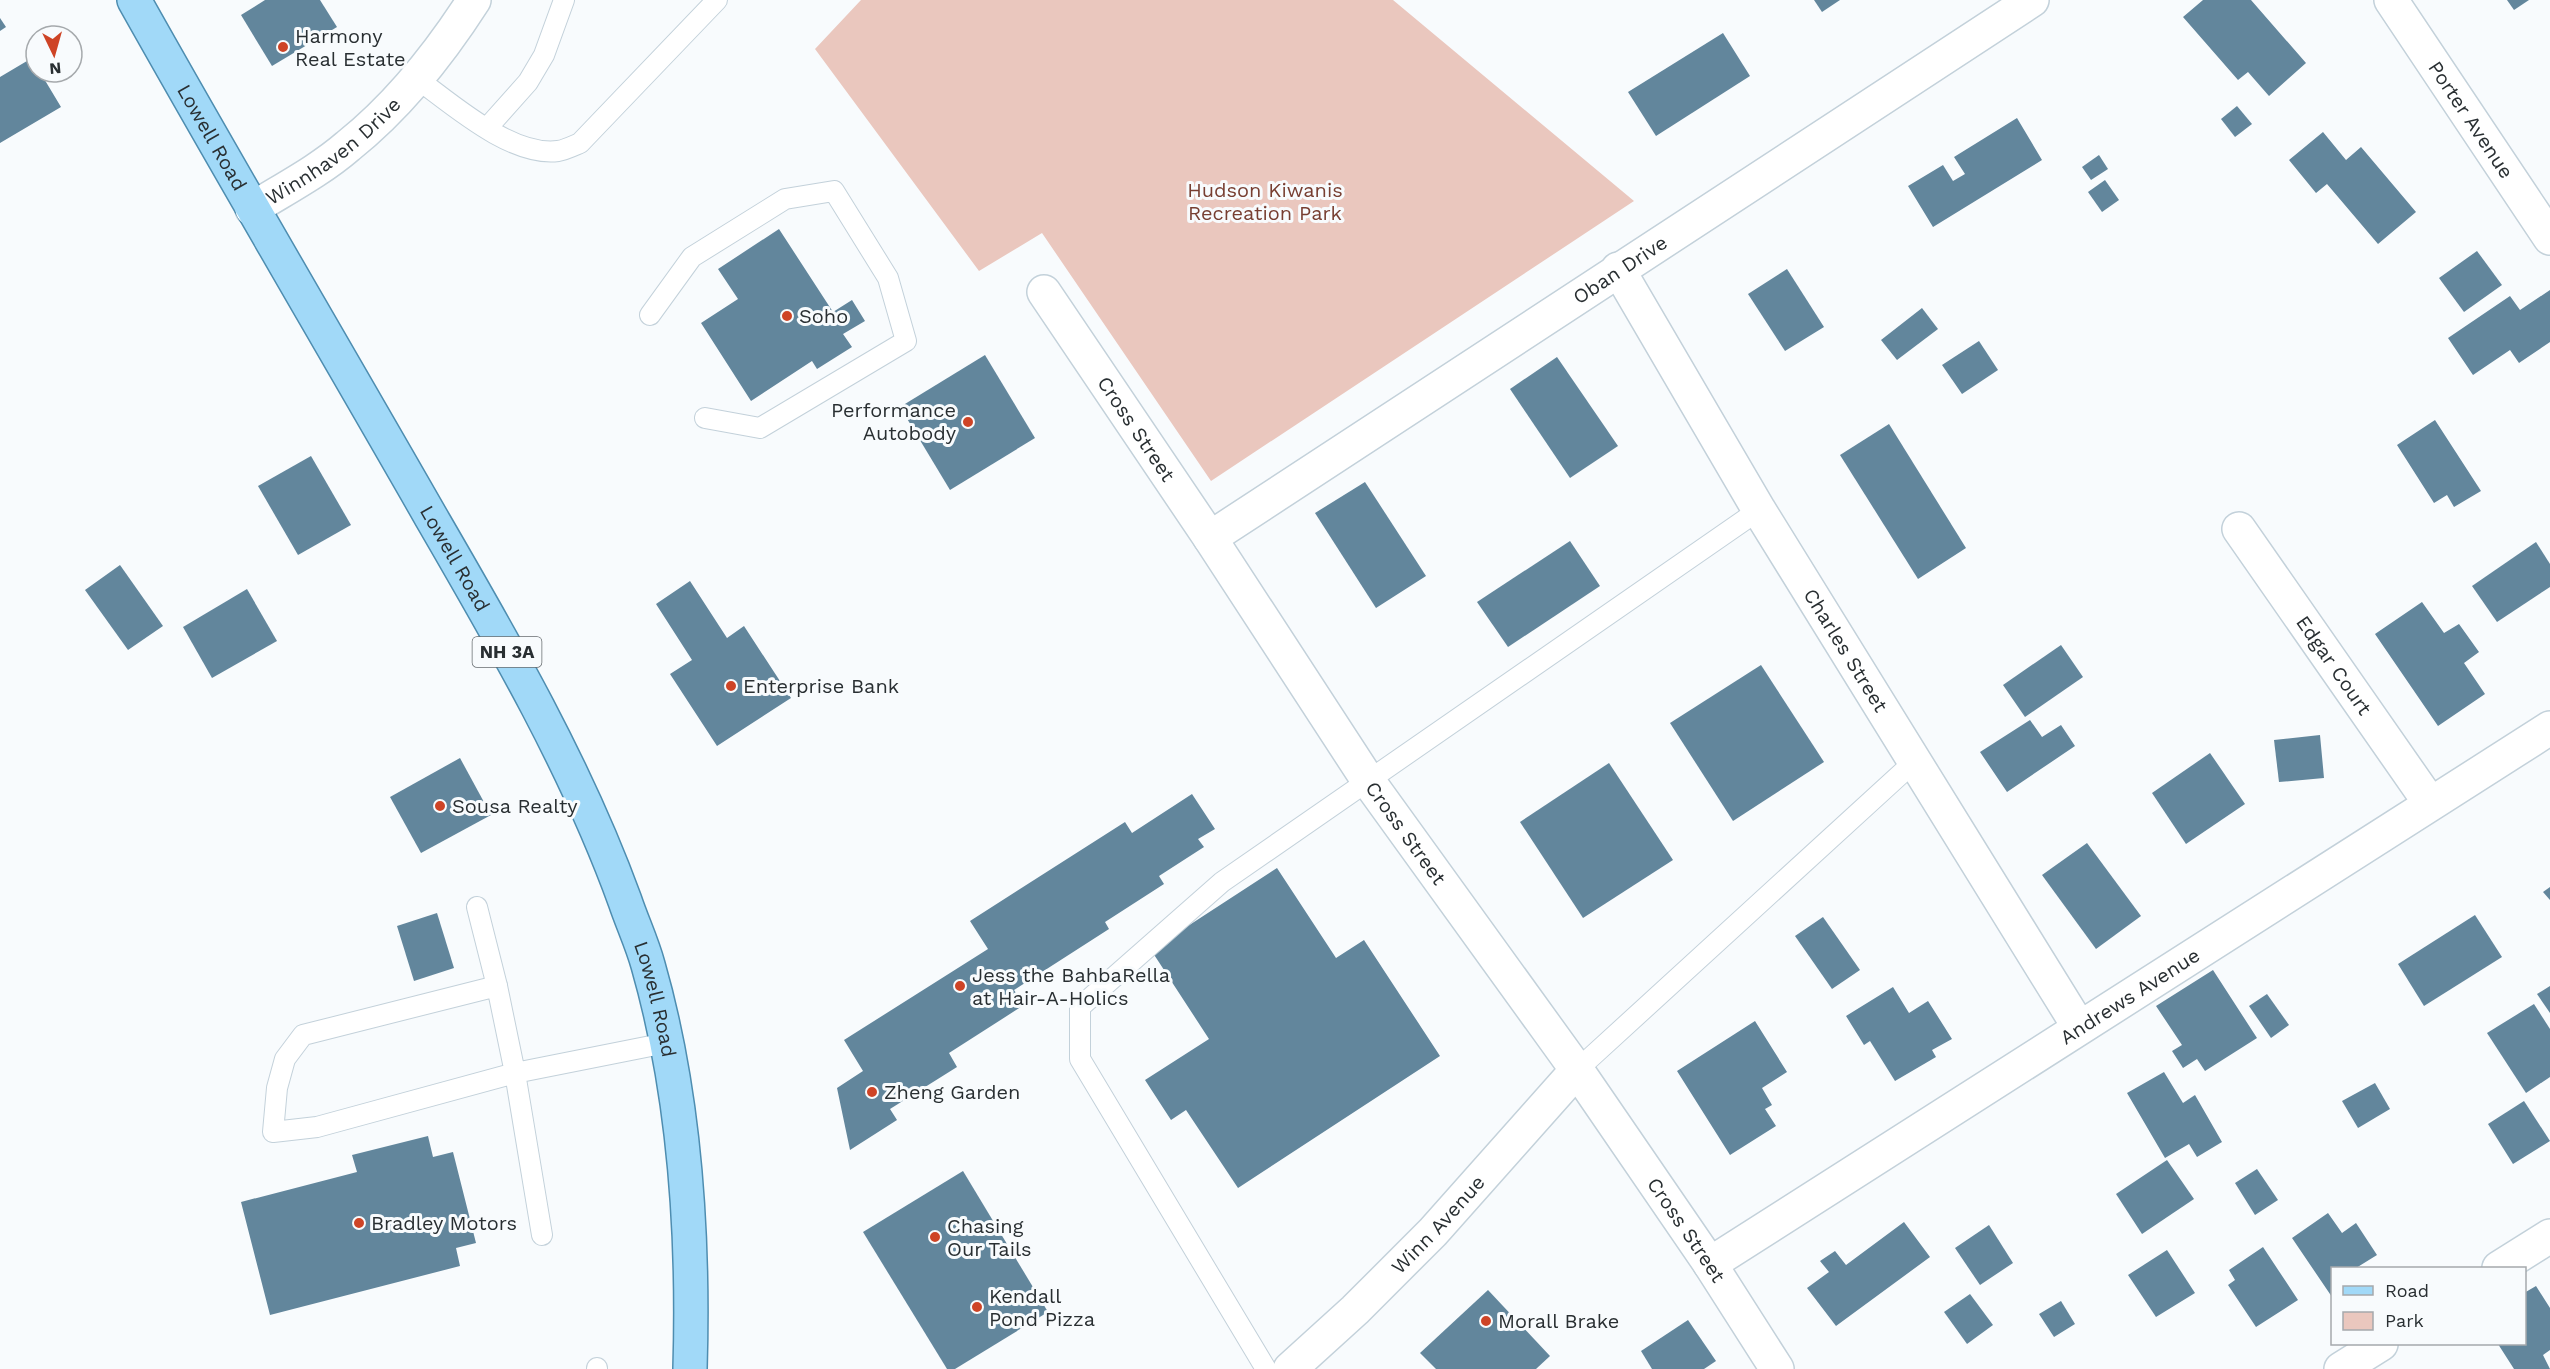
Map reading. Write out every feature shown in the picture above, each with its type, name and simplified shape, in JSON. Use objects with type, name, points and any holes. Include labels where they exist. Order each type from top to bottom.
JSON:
[{"type":"main road","name":"Lowell Road","points":[[134,0],[252,209],[464,573],[550,730],[603,841],[648,964],[666,1043],[684,1164],[689,1261],[690,1369]]},
{"type":"street","name":"Winnhaven Drive","points":[[252,209],[308,175],[348,146],[416,78],[455,30],[474,0]]},
{"type":"street","name":"Oban Drive","points":[[1210,538],[2032,0]]},
{"type":"street","name":"Porter Avenue","points":[[2391,0],[2550,238]]},
{"type":"street","name":"Charles Street","points":[[1618,269],[1759,510],[2079,1027]]},
{"type":"street","name":"Cross Street","points":[[1044,292],[1210,538],[1369,782],[1577,1070],[1710,1264],[1777,1369]]},
{"type":"street","name":"Edgar Court","points":[[2239,529],[2430,803]]},
{"type":"street","name":"Andrews Avenue","points":[[1710,1264],[2550,728]]},
{"type":"street","name":"Winn Avenue","points":[[1290,1369],[1355,1310],[1433,1232],[1577,1070]]},
{"type":"street","points":[[2502,1267],[2550,1236]]},
{"type":"street","points":[[2341,1369],[2379,1345]]},
{"type":"lane","points":[[487,128],[528,82],[544,55],[564,0]]},
{"type":"lane","points":[[416,78],[487,128],[519,145],[558,151],[580,143],[710,3]]},
{"type":"lane","points":[[650,315],[692,257],[785,199],[834,191],[888,278],[906,341],[760,428],[705,418]]},
{"type":"lane","points":[[1266,1369],[1080,1059],[1080,1007],[1222,882],[1759,510]]},
{"type":"lane","points":[[1577,1070],[1915,761]]},
{"type":"lane","points":[[477,907],[497,986],[515,1073],[542,1235]]},
{"type":"lane","points":[[497,986],[303,1035],[285,1059],[277,1088],[273,1132],[317,1126],[515,1073],[666,1043]]},
{"type":"green space","name":"Hudson Kiwanis Recreation Park","points":[[861,0],[1393,0],[1634,201],[1211,481],[1042,233],[979,271],[815,49]]},
{"type":"building","name":"Harmony Real Estate","points":[[265,0],[320,0],[337,27],[272,66],[241,15]]},
{"type":"building","points":[[1814,0],[1840,0],[1822,12]]},
{"type":"building","points":[[2203,0],[2251,0],[2306,63],[2269,96],[2248,72],[2238,80],[2183,17]]},
{"type":"building","points":[[2507,0],[2529,0],[2514,10]]},
{"type":"building","points":[[0,18],[6,27],[0,31]]},
{"type":"building","points":[[1723,33],[1750,76],[1656,136],[1628,92]]},
{"type":"building","points":[[24,63],[24,84],[47,84],[61,107],[0,143],[0,77]]},
{"type":"building","points":[[2237,106],[2252,124],[2235,137],[2221,119]]},
{"type":"building","points":[[2017,118],[2042,160],[1933,227],[1908,186],[1943,165],[1953,181],[1965,174],[1954,157]]},
{"type":"building","points":[[2323,132],[2346,160],[2361,147],[2416,212],[2378,244],[2327,184],[2316,193],[2289,160]]},
{"type":"building","points":[[2099,155],[2108,169],[2091,180],[2082,167]]},
{"type":"building","points":[[2105,180],[2119,200],[2102,212],[2088,192]]},
{"type":"building","name":"Soho","points":[[779,229],[833,312],[852,300],[865,321],[843,334],[852,347],[817,369],[812,361],[751,401],[701,323],[738,299],[718,269]]},
{"type":"building","points":[[2477,251],[2502,285],[2464,312],[2439,278]]},
{"type":"building","points":[[1787,269],[1824,327],[1785,351],[1748,294]]},
{"type":"building","points":[[2550,290],[2550,342],[2519,363],[2510,350],[2473,375],[2448,338],[2510,296],[2520,310]]},
{"type":"building","points":[[1922,308],[1938,329],[1897,360],[1881,340]]},
{"type":"building","points":[[1979,341],[1998,370],[1962,394],[1942,365]]},
{"type":"building","name":"Performance Autobody","points":[[985,355],[1035,438],[950,490],[900,407]]},
{"type":"building","points":[[1557,357],[1618,446],[1570,478],[1510,389]]},
{"type":"building","points":[[2435,420],[2481,491],[2454,507],[2447,495],[2434,503],[2397,445]]},
{"type":"building","points":[[1889,424],[1966,548],[1918,579],[1840,455]]},
{"type":"building","points":[[311,456],[351,525],[298,555],[258,486]]},
{"type":"building","points":[[1365,482],[1426,576],[1376,608],[1315,513]]},
{"type":"building","points":[[1570,541],[1600,586],[1508,647],[1477,602]]},
{"type":"building","points":[[2536,542],[2550,564],[2550,587],[2497,622],[2472,586]]},
{"type":"building","points":[[120,565],[163,626],[128,650],[85,590]]},
{"type":"building","name":"Enterprise Bank","points":[[690,581],[727,638],[744,626],[791,698],[717,746],[670,674],[692,660],[656,604]]},
{"type":"building","points":[[247,589],[277,641],[212,678],[183,627]]},
{"type":"building","points":[[2422,602],[2444,633],[2459,624],[2479,652],[2464,663],[2485,694],[2438,726],[2375,634]]},
{"type":"building","points":[[2061,645],[2083,677],[2025,717],[2003,685]]},
{"type":"building","points":[[1761,665],[1824,762],[1733,821],[1670,723]]},
{"type":"building","points":[[2030,720],[2042,737],[2061,725],[2075,746],[2007,792],[1980,752]]},
{"type":"building","points":[[2320,735],[2324,778],[2279,782],[2274,740]]},
{"type":"building","points":[[2210,753],[2245,804],[2186,844],[2152,793]]},
{"type":"building","name":"Sousa Realty","points":[[460,758],[491,815],[421,853],[390,797]]},
{"type":"building","points":[[1609,763],[1673,860],[1583,918],[1520,822]]},
{"type":"building","points":[[1192,794],[1215,829],[1198,839],[1204,847],[1159,876],[1164,884],[1105,922],[1109,929],[1014,990],[1024,1005],[949,1053],[957,1067],[890,1109],[897,1120],[850,1150],[837,1088],[863,1071],[844,1040],[988,949],[970,921],[1125,822],[1132,833]]},
{"type":"building","points":[[2087,843],[2141,916],[2096,949],[2042,875]]},
{"type":"building","points":[[1277,868],[1336,958],[1364,940],[1440,1056],[1238,1188],[1186,1110],[1171,1120],[1145,1080],[1209,1039],[1151,950]]},
{"type":"building","points":[[2550,887],[2550,900],[2543,892]]},
{"type":"building","points":[[437,913],[454,968],[414,981],[397,926]]},
{"type":"building","points":[[2475,915],[2502,957],[2424,1006],[2398,964]]},
{"type":"building","points":[[1823,917],[1860,970],[1832,989],[1795,936]]},
{"type":"building","points":[[2213,970],[2257,1038],[2205,1071],[2197,1059],[2183,1068],[2172,1051],[2182,1045],[2156,1006]]},
{"type":"building","points":[[2550,986],[2550,1013],[2537,994]]},
{"type":"building","points":[[1893,987],[1909,1013],[1928,1001],[1952,1039],[1932,1050],[1936,1057],[1895,1081],[1870,1041],[1864,1045],[1846,1016]]},
{"type":"building","points":[[2267,994],[2289,1025],[2271,1038],[2249,1006]]},
{"type":"building","points":[[2534,1004],[2550,1029],[2550,1077],[2526,1093],[2487,1033]]},
{"type":"building","points":[[1755,1021],[1787,1072],[1762,1088],[1772,1105],[1765,1109],[1776,1126],[1730,1155],[1677,1071]]},
{"type":"building","points":[[2164,1072],[2183,1103],[2195,1095],[2222,1142],[2197,1157],[2189,1144],[2165,1158],[2127,1093]]},
{"type":"building","points":[[2375,1083],[2390,1109],[2358,1128],[2342,1101]]},
{"type":"building","points":[[2524,1101],[2550,1141],[2513,1164],[2488,1124]]},
{"type":"building","name":"Bradley Motors","points":[[428,1136],[433,1157],[453,1152],[476,1243],[456,1248],[460,1266],[270,1315],[241,1202],[357,1172],[352,1155]]},
{"type":"building","points":[[2167,1160],[2194,1199],[2142,1234],[2116,1194]]},
{"type":"building","points":[[2257,1169],[2278,1200],[2255,1215],[2235,1183]]},
{"type":"building","points":[[963,1171],[1048,1312],[955,1369],[947,1369],[863,1232]]},
{"type":"building","points":[[2328,1213],[2342,1233],[2356,1223],[2377,1255],[2358,1267],[2331,1267],[2331,1296],[2292,1238]]},
{"type":"building","points":[[1904,1222],[1930,1257],[1836,1326],[1807,1288],[1829,1272],[1820,1261],[1835,1251],[1846,1265]]},
{"type":"building","points":[[1989,1225],[2013,1263],[1980,1285],[1955,1248]]},
{"type":"building","points":[[2263,1247],[2298,1300],[2256,1327],[2228,1285],[2235,1280],[2229,1270]]},
{"type":"building","points":[[2167,1250],[2195,1293],[2156,1317],[2128,1275]]},
{"type":"building","points":[[2536,1286],[2550,1308],[2550,1350],[2543,1355],[2550,1369],[2514,1369],[2499,1345],[2526,1345],[2526,1292]]},
{"type":"building","name":"Morall Brake","points":[[1488,1290],[1550,1356],[1536,1369],[1436,1369],[1420,1353]]},
{"type":"building","points":[[1970,1294],[1993,1325],[1967,1344],[1944,1312]]},
{"type":"building","points":[[2061,1301],[2075,1324],[2054,1337],[2039,1314]]},
{"type":"building","points":[[1688,1320],[1716,1361],[1704,1369],[1652,1369],[1641,1351]]},
{"type":"place","name":"Harmony Real Estate","points":[[283,47]]},
{"type":"place","name":"Soho","points":[[787,316]]},
{"type":"place","name":"Performance Autobody","points":[[968,422]]},
{"type":"place","name":"Enterprise Bank","points":[[731,686]]},
{"type":"place","name":"Sousa Realty","points":[[440,806]]},
{"type":"place","name":"Jess the BahbaRella at Hair-A-Holics","points":[[960,986]]},
{"type":"place","name":"Zheng Garden","points":[[872,1092]]},
{"type":"place","name":"Bradley Motors","points":[[359,1223]]},
{"type":"place","name":"Chasing Our Tails","points":[[935,1237]]},
{"type":"place","name":"Kendall Pond Pizza","points":[[977,1307]]},
{"type":"place","name":"Morall Brake","points":[[1486,1321]]}]
